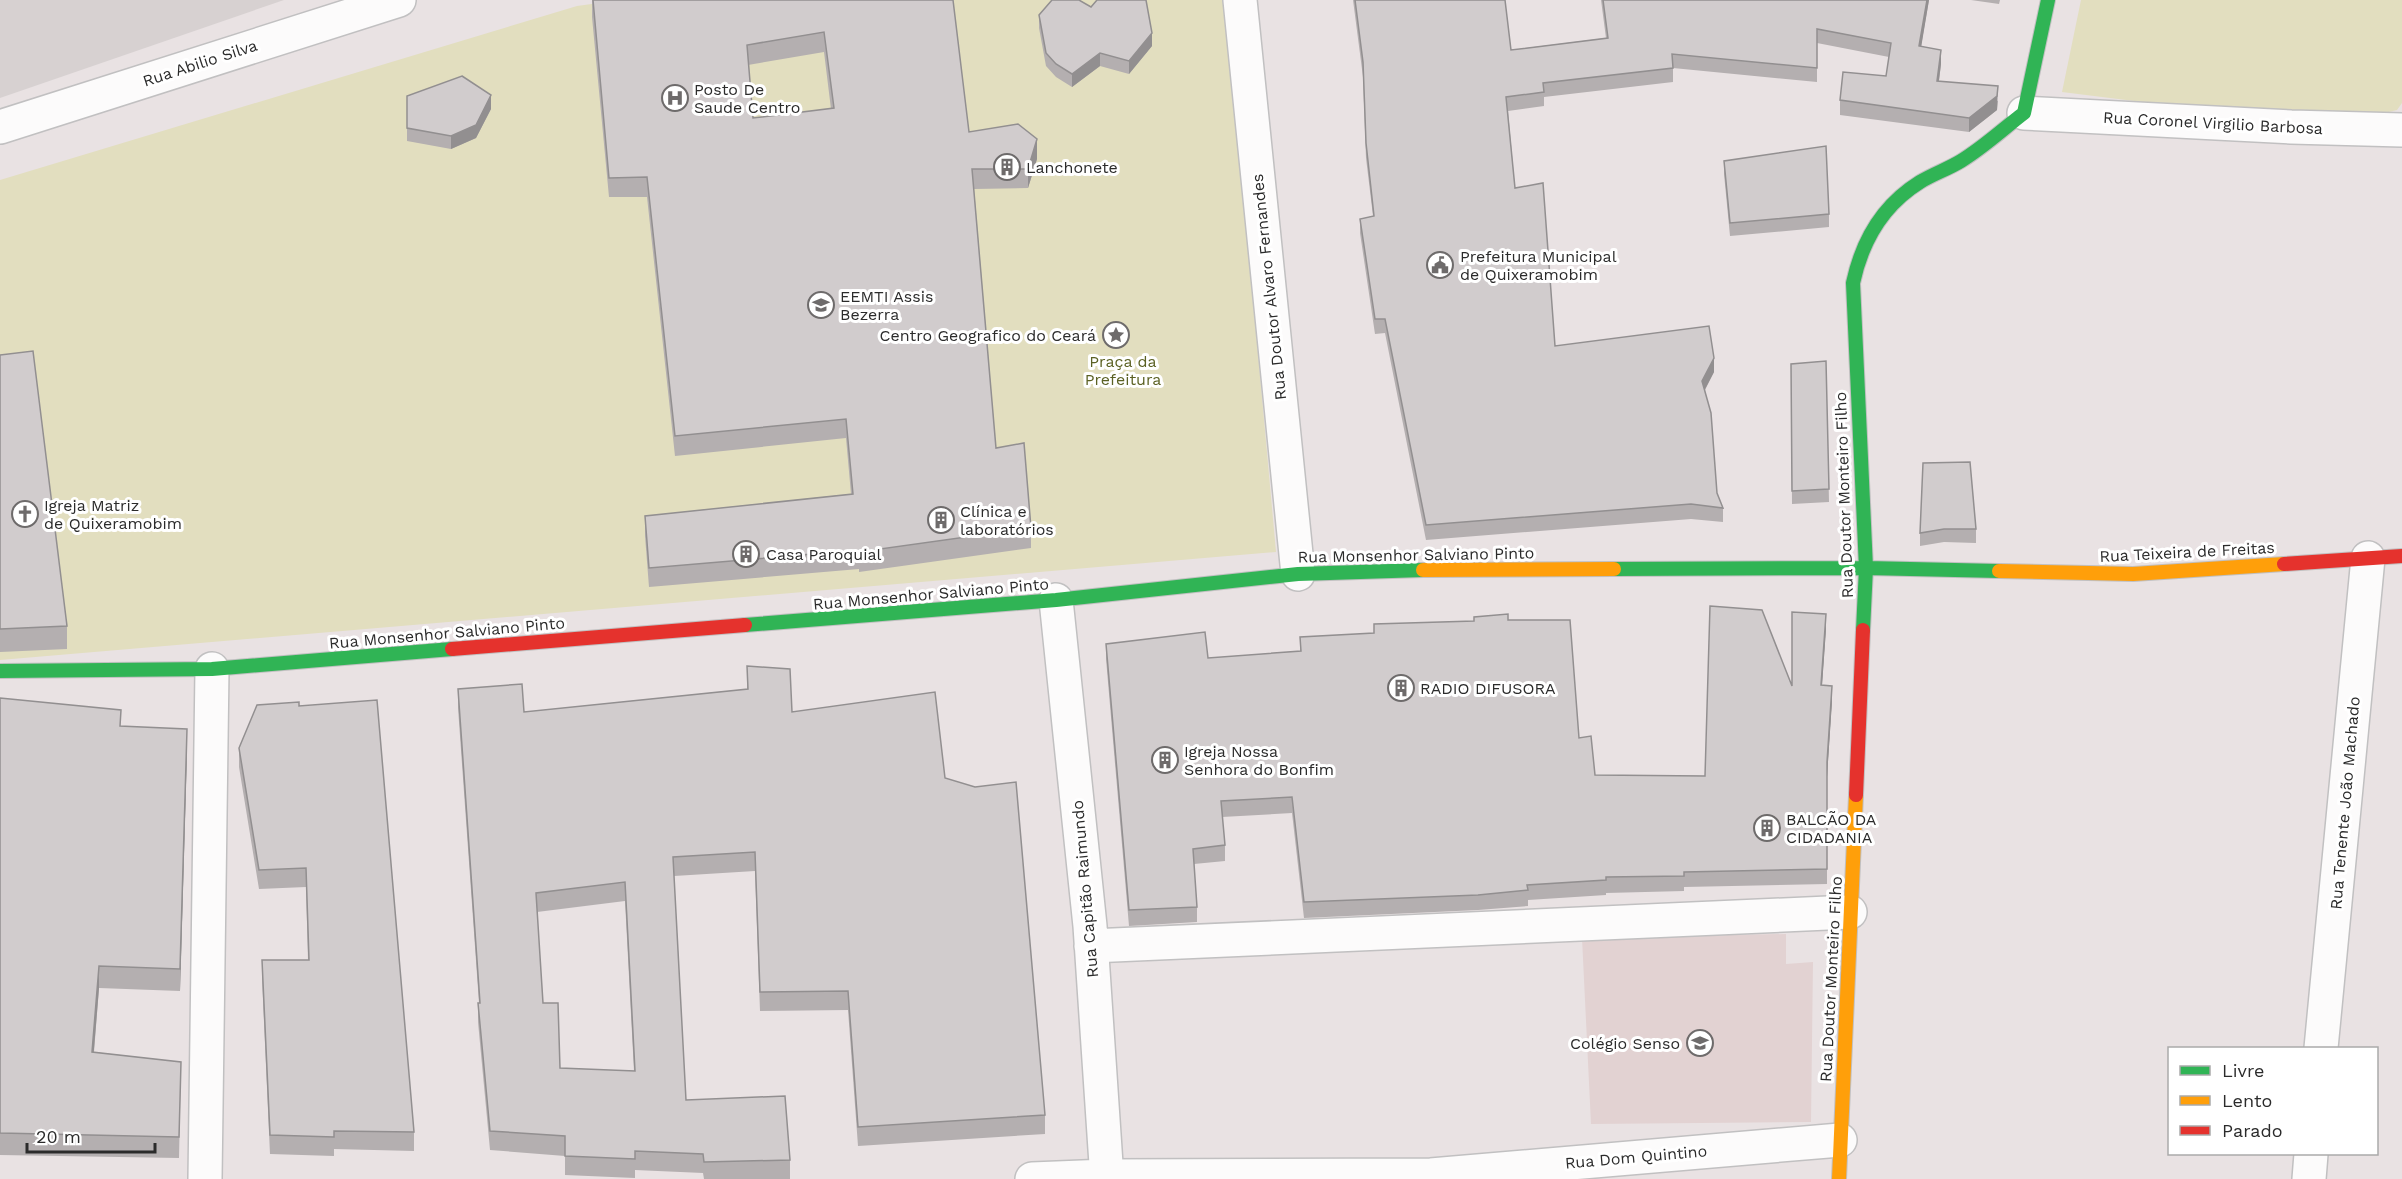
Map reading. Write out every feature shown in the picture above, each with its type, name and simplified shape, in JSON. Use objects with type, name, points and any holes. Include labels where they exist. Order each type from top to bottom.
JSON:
[{"type":"street","name":"Rua Abilio Silva","points":[[0,127],[399,0]]},
{"type":"street","name":"Rua Doutor Alvaro Fernandes","points":[[1240,0],[1298,574]]},
{"type":"street","points":[[2024,113],[2048,0]]},
{"type":"street","name":"Rua Coronel Virgilio Barbosa","points":[[2024,113],[2291,128],[2402,130]]},
{"type":"street","name":"Rua Doutor Monteiro Filho","points":[[1839,1179],[1866,568],[1853,283],[1856,264],[1864,243],[1886,210],[1918,183],[1961,161],[2024,113]]},
{"type":"street","name":"Rua Teixeira de Freitas","points":[[1866,568],[2133,574],[2402,556]]},
{"type":"street","name":"Rua Tenente João Machado","points":[[2321,1047],[2368,558]]},
{"type":"street","name":"Rua Monsenhor Salviano Pinto","points":[[0,671],[212,669],[1056,600],[1298,574],[1462,569],[1866,568]]},
{"type":"street","name":"Rua Capitão Raimundo","points":[[1056,600],[1091,946],[1107,1177]]},
{"type":"street","points":[[206,1179],[212,669]]},
{"type":"street","points":[[1091,946],[1850,912]]},
{"type":"street","name":"Rua Dom Quintino","points":[[1032,1179],[1421,1177],[1840,1140]]},
{"type":"street","points":[[2309,1179],[2311,1155]]},
{"type":"shaded area","points":[[0,0],[284,0],[0,98]]},
{"type":"shaded area","name":"Colégio Senso","points":[[1786,934],[1786,964],[1813,962],[1811,1122],[1591,1124],[1582,938]]},
{"type":"green space","name":"Praça da Prefeitura","points":[[621,0],[1226,0],[1276,552],[0,660],[0,180],[577,6]]},
{"type":"green space","points":[[2081,0],[2402,0],[2402,103],[2397,110],[2333,126],[2062,92]]},
{"type":"building","points":[[593,0],[953,0],[969,132],[1018,124],[1037,139],[1028,169],[972,169],[996,448],[1024,443],[1031,528],[859,552],[859,550],[649,568],[645,516],[853,494],[846,419],[675,436],[647,177],[609,178]],"holes":[[[824,32],[834,108],[753,118],[747,45]]]},
{"type":"building","points":[[1052,0],[1079,0],[1091,7],[1097,0],[1146,0],[1152,33],[1129,61],[1100,53],[1072,74],[1056,64],[1046,53],[1039,15]]},
{"type":"building","points":[[1355,0],[1505,0],[1511,50],[1608,38],[1603,0],[1927,0],[1919,46],[1941,50],[1937,81],[1998,86],[1997,96],[1969,118],[1840,100],[1843,72],[1886,76],[1891,43],[1817,29],[1817,68],[1672,54],[1673,68],[1543,83],[1544,92],[1506,97],[1515,188],[1543,183],[1555,346],[1709,326],[1714,358],[1702,381],[1711,413],[1717,493],[1723,508],[1691,504],[1426,525],[1385,319],[1375,319],[1360,219],[1374,216],[1366,143],[1363,62]]},
{"type":"building","points":[[462,76],[491,95],[476,125],[451,136],[407,128],[407,96]]},
{"type":"building","points":[[1826,146],[1829,214],[1730,223],[1724,161]]},
{"type":"building","name":"Igreja Matriz de Quixeramobim","points":[[33,351],[67,626],[0,629],[0,355]]},
{"type":"building","points":[[1826,361],[1829,489],[1792,491],[1791,364]]},
{"type":"building","points":[[1970,462],[1976,529],[1944,529],[1920,533],[1923,463]]},
{"type":"building","points":[[1710,606],[1762,610],[1792,686],[1792,612],[1826,614],[1821,685],[1832,686],[1827,762],[1827,869],[1684,872],[1684,876],[1606,877],[1606,880],[1527,885],[1528,890],[1478,895],[1304,902],[1292,797],[1221,801],[1225,845],[1193,849],[1197,907],[1129,910],[1106,644],[1205,632],[1208,658],[1301,651],[1300,637],[1374,633],[1374,624],[1474,621],[1474,617],[1508,614],[1508,620],[1570,620],[1579,738],[1591,736],[1595,775],[1705,776]]},
{"type":"building","points":[[747,666],[790,669],[792,712],[935,692],[945,778],[975,787],[1016,782],[1045,1115],[858,1127],[848,991],[760,992],[755,852],[673,857],[686,1100],[785,1096],[790,1160],[704,1162],[703,1154],[635,1151],[635,1159],[565,1156],[565,1136],[490,1131],[478,1003],[480,1003],[458,689],[522,684],[524,712],[748,689]],"holes":[[[625,882],[635,1071],[560,1068],[558,1003],[543,1003],[536,893]]]},
{"type":"building","points":[[0,698],[121,710],[120,726],[187,729],[180,969],[99,966],[92,1052],[181,1062],[179,1137],[0,1133]]},
{"type":"building","points":[[377,700],[414,1132],[334,1131],[334,1137],[270,1135],[262,960],[309,960],[306,868],[259,870],[239,748],[257,705],[299,702],[299,706]]},
{"type":"traffic: fast","points":[[1863,630],[1866,568],[1853,283],[1857,268],[1876,225],[1895,202],[1920,182],[1969,156],[2024,113],[2048,0]]},
{"type":"traffic: fast","points":[[1614,569],[1866,568],[1999,571]]},
{"type":"traffic: fast","points":[[745,625],[1056,600],[1298,574],[1423,570]]},
{"type":"traffic: fast","points":[[0,671],[212,669],[452,649]]},
{"type":"traffic: slow","points":[[1999,571],[2133,574],[2284,564]]},
{"type":"traffic: slow","points":[[1423,570],[1614,569]]},
{"type":"traffic: slow","points":[[1839,1179],[1856,795]]},
{"type":"traffic: jam","points":[[2284,564],[2402,556]]},
{"type":"traffic: jam","points":[[452,649],[745,625]]},
{"type":"traffic: jam","points":[[1856,795],[1863,630]]},
{"type":"place","name":"Posto De Saude Centro","points":[[675,98]]},
{"type":"place","name":"Lanchonete","points":[[1007,167]]},
{"type":"place","name":"Prefeitura Municipal de Quixeramobim","points":[[1440,265]]},
{"type":"place","name":"EEMTI Assis Bezerra","points":[[821,305]]},
{"type":"place","name":"Centro Geografico do Ceará","points":[[1116,335]]},
{"type":"place","name":"Igreja Matriz de Quixeramobim","points":[[25,514]]},
{"type":"place","name":"Clínica e laboratórios","points":[[941,520]]},
{"type":"place","name":"Casa Paroquial","points":[[746,554]]},
{"type":"place","name":"RADIO DIFUSORA","points":[[1401,688]]},
{"type":"place","name":"Igreja Nossa Senhora do Bonfim","points":[[1165,760]]},
{"type":"place","name":"BALCÃO DA CIDADANIA","points":[[1767,828]]},
{"type":"place","name":"Colégio Senso","points":[[1700,1043]]}]
